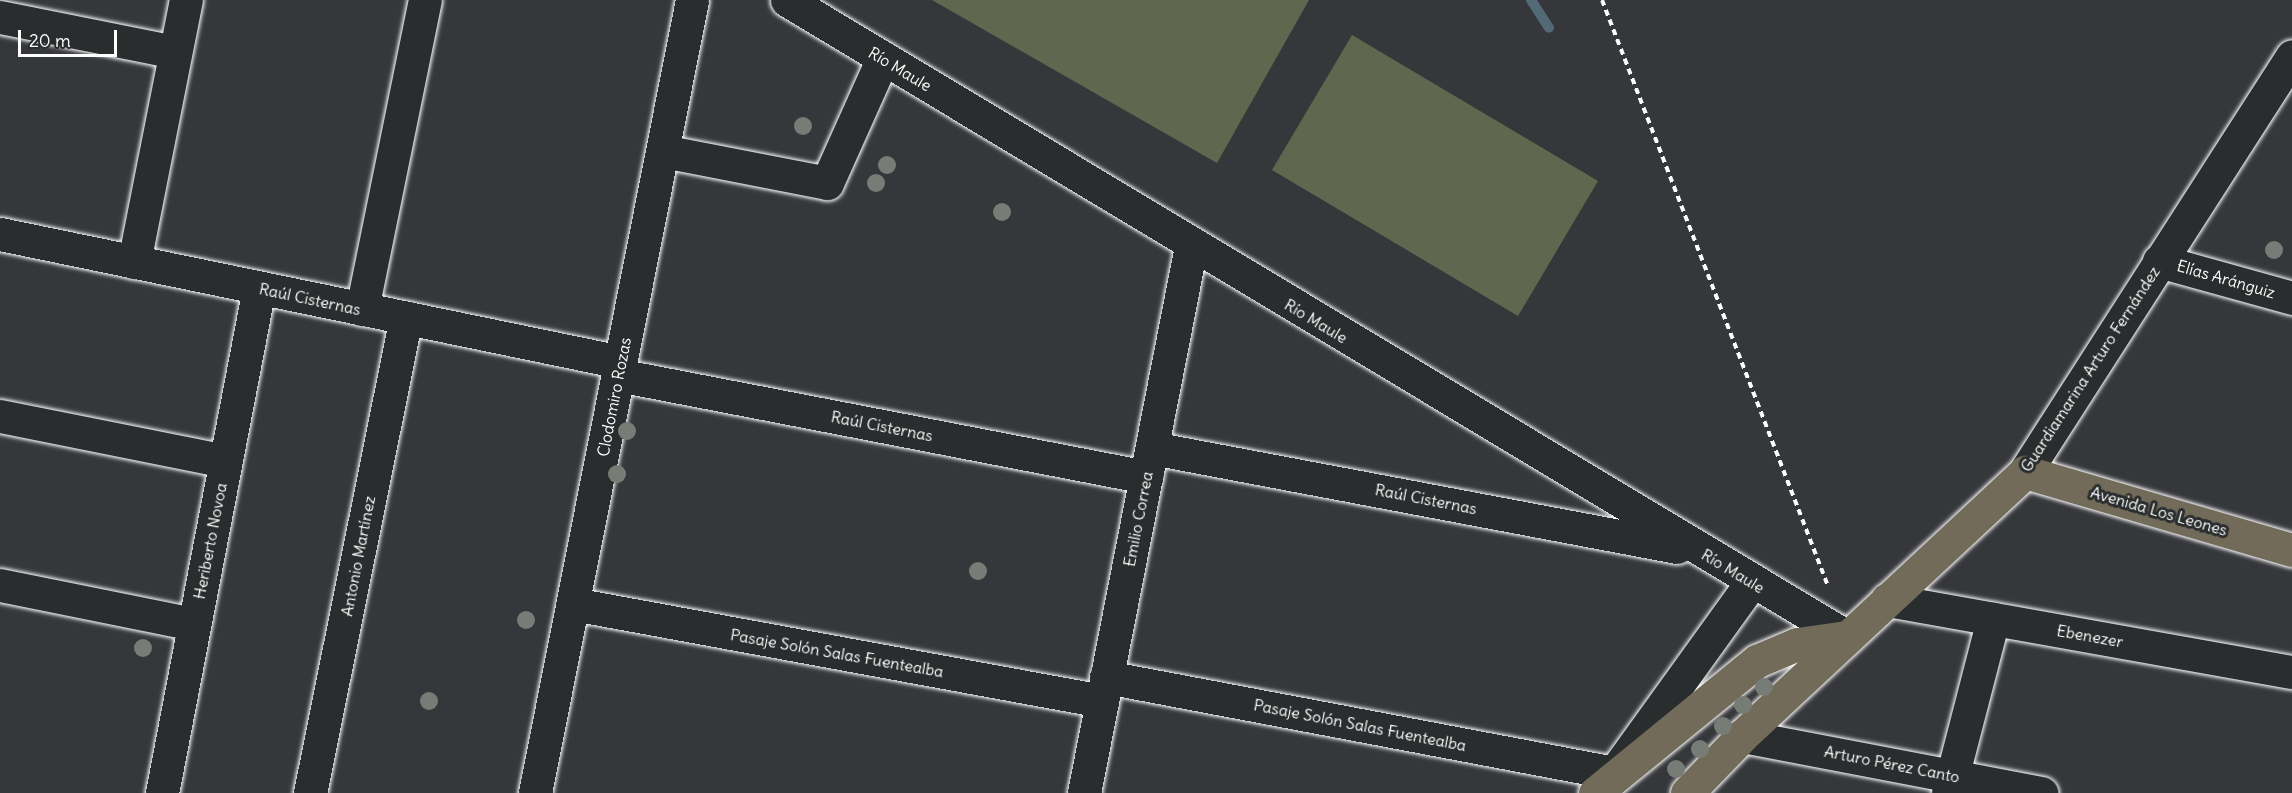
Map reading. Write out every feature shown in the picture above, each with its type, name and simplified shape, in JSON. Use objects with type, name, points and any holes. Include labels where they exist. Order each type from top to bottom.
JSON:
[{"type":"main road","name":"Guardiamarina Arturo Fernández","points":[[1687,793],[1742,736],[2025,472]]},
{"type":"main road","name":"Avenida Los Leones","points":[[2025,472],[2292,550]]},
{"type":"main road","points":[[1605,783],[1756,661],[1797,645],[1847,637]]},
{"type":"street","points":[[134,262],[186,0]]},
{"type":"street","points":[[363,309],[425,0]]},
{"type":"street","name":"Clodomiro Rozas","points":[[535,793],[692,0]]},
{"type":"street","name":"Río Maule","points":[[787,0],[1191,246],[1847,637]]},
{"type":"street","points":[[0,17],[176,52]]},
{"type":"street","name":"Guardiamarina Arturo Fernández","points":[[2025,472],[2159,261],[2280,100],[2292,56]]},
{"type":"street","points":[[663,151],[826,183],[883,58]]},
{"type":"street","name":"Raúl Cisternas","points":[[0,234],[406,318],[619,369],[1149,463],[1700,551]]},
{"type":"street","name":"Emilio Correa","points":[[1084,793],[1191,246]]},
{"type":"street","name":"Elías Aránguiz","points":[[2159,261],[2292,298]]},
{"type":"street","name":"Heriberto Novoa","points":[[162,793],[259,288]]},
{"type":"street","name":"Antonio Martínez","points":[[310,793],[406,318]]},
{"type":"street","points":[[0,416],[226,461]]},
{"type":"street","points":[[1605,783],[1752,582]]},
{"type":"street","points":[[0,585],[194,624]]},
{"type":"street","name":"Ebenezer","points":[[1887,600],[2292,672]]},
{"type":"street","name":"Pasaje Solón Salas Fuentealba","points":[[573,604],[1104,689],[1605,783]]},
{"type":"street","points":[[1950,784],[1993,618]]},
{"type":"street","name":"Arturo Pérez Canto","points":[[1742,736],[1950,784],[2042,793]]},
{"type":"path","points":[[1602,0],[1847,637]]},
{"type":"green space","points":[[932,0],[1309,0],[1217,163]]},
{"type":"green space","points":[[1352,35],[1598,181],[1518,316],[1272,170]]},
{"type":"waterway","points":[[1531,0],[1549,28]]}]
